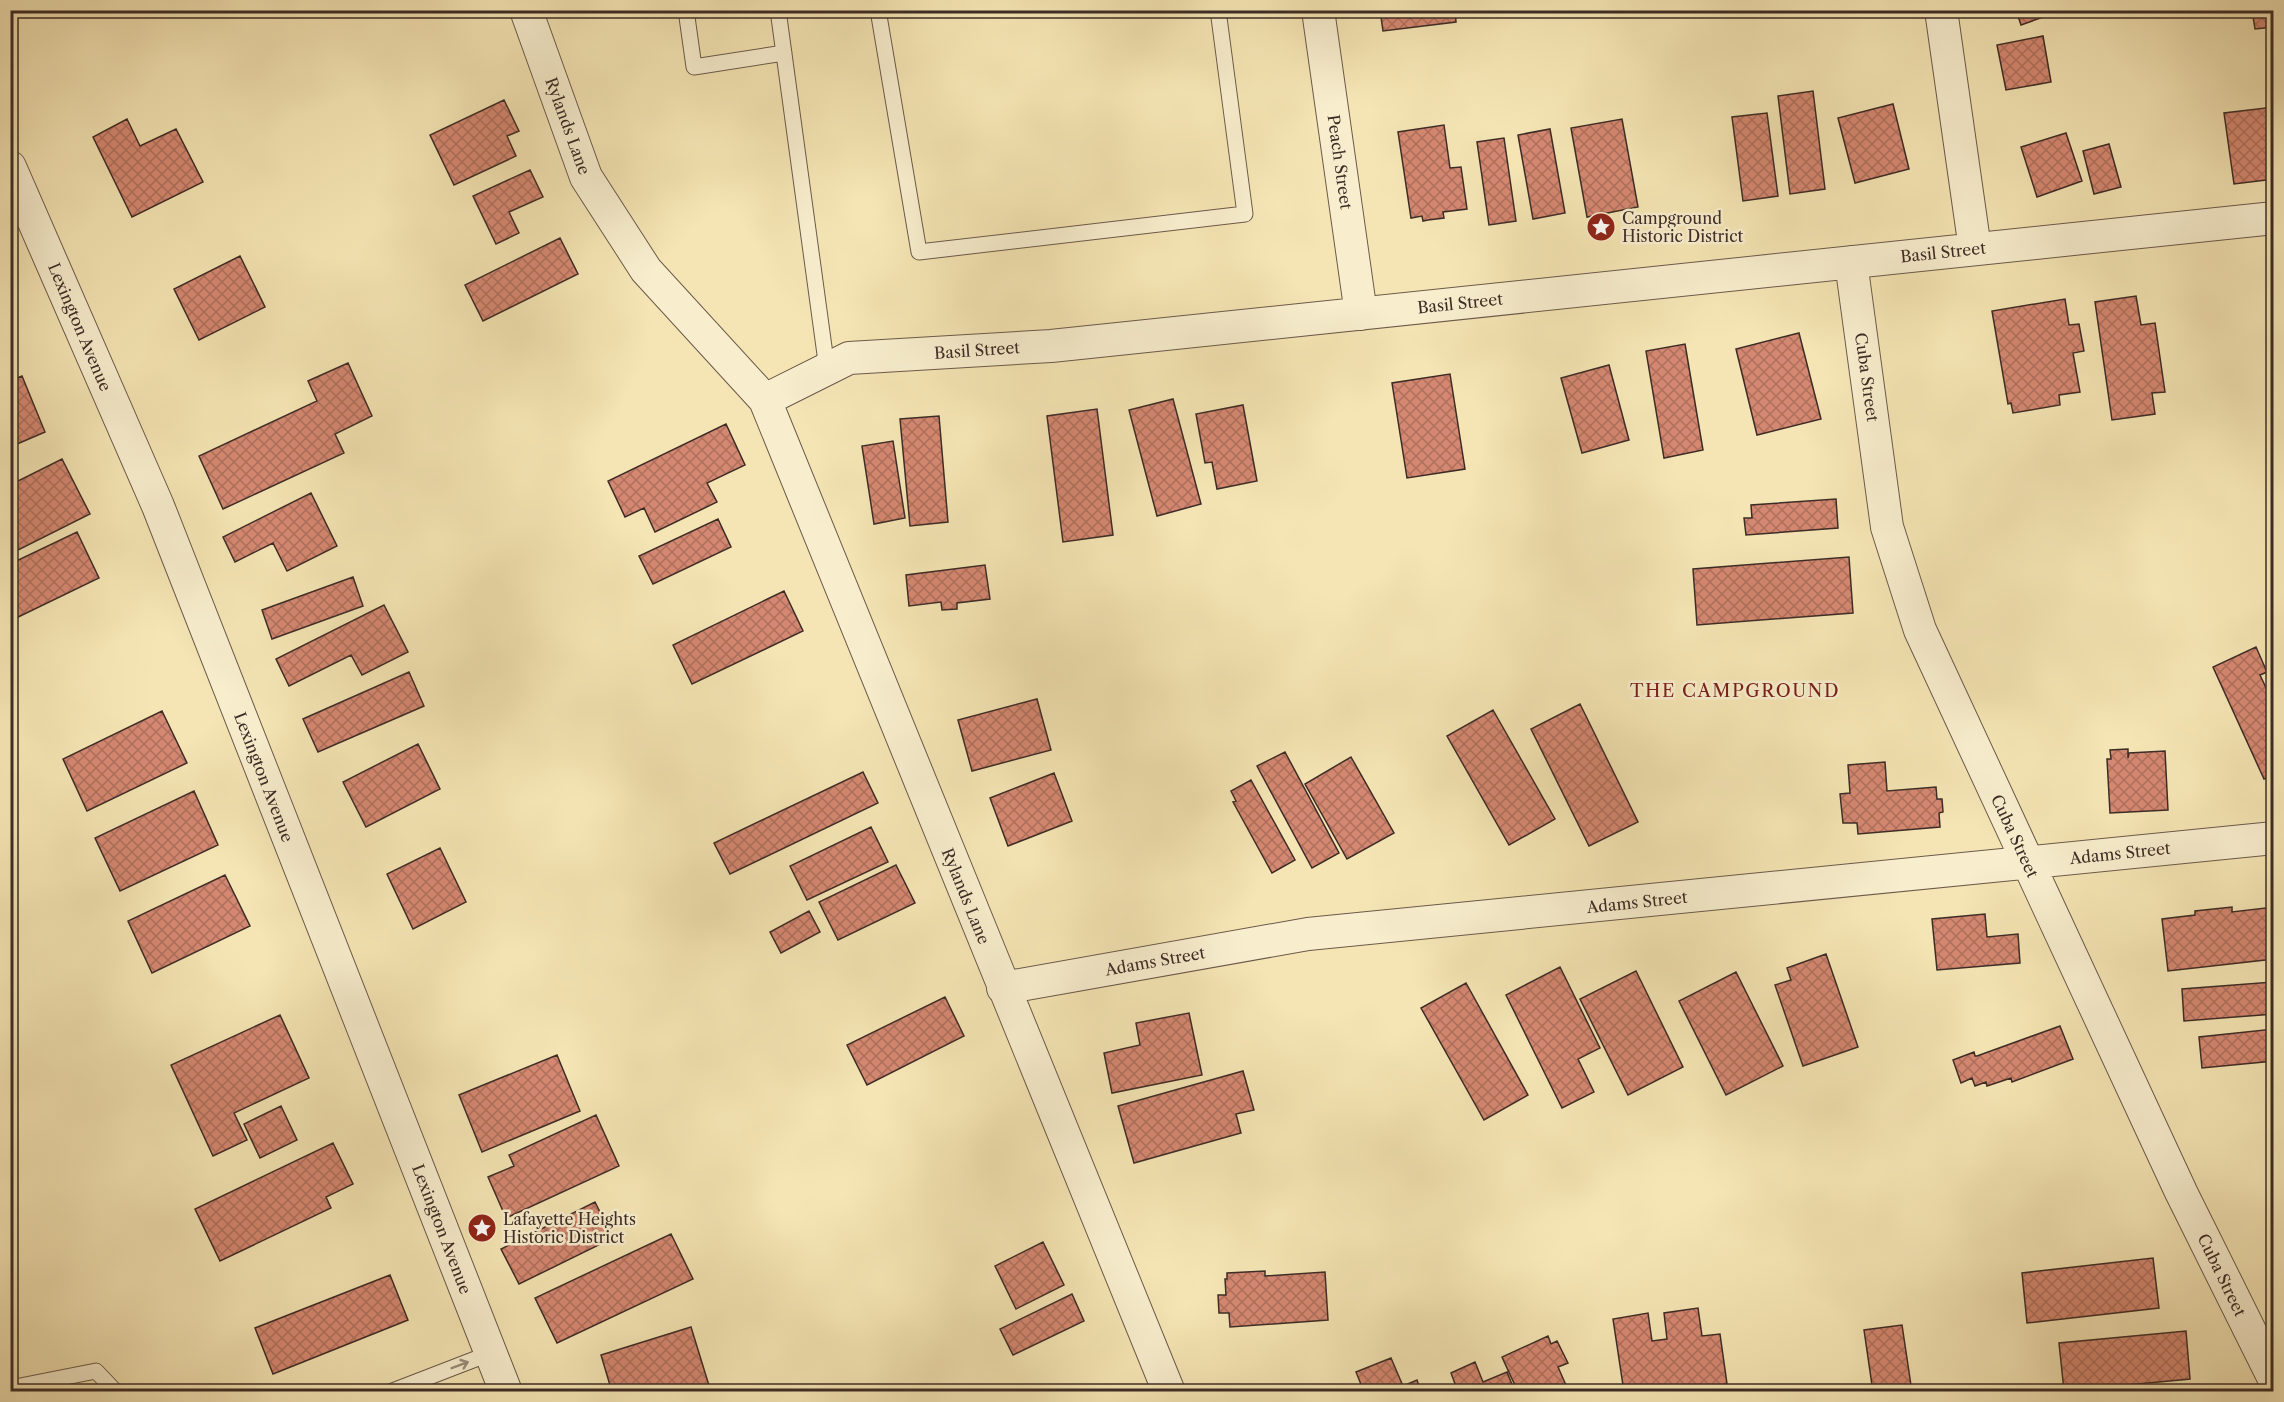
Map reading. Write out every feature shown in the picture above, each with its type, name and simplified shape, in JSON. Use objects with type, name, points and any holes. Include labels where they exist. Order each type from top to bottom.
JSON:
[{"type":"street","name":"Rylands Lane","points":[[526,10],[586,177],[646,270],[765,400],[1169,1392]]},
{"type":"street","name":"Peach Street","points":[[1318,10],[1361,314]]},
{"type":"street","points":[[1941,10],[1975,249]]},
{"type":"street","name":"Lexington Avenue","points":[[10,167],[158,506],[506,1392]]},
{"type":"street","name":"Basil Street","points":[[765,400],[849,358],[1051,345],[2274,218]]},
{"type":"street","name":"Cuba Street","points":[[1851,262],[1887,527],[1920,630],[2181,1192],[2274,1380]]},
{"type":"street","name":"Adams Street","points":[[1003,988],[1308,934],[2274,838]]},
{"type":"lane","points":[[686,10],[693,67],[784,53]]},
{"type":"lane","points":[[778,10],[827,369]]},
{"type":"lane","points":[[878,10],[919,252],[1245,214],[1218,10]]},
{"type":"lane","points":[[390,1392],[491,1353]]},
{"type":"lane","points":[[10,1388],[96,1371],[116,1392]]},
{"type":"building","points":[[1380,10],[1455,10],[1456,22],[1383,31]]},
{"type":"building","points":[[2016,10],[2063,10],[2021,25]]},
{"type":"building","points":[[2252,10],[2274,10],[2274,27],[2255,29]]},
{"type":"building","points":[[2043,36],[2051,82],[2006,90],[1997,45]]},
{"type":"building","points":[[1813,91],[1825,189],[1790,194],[1778,96]]},
{"type":"building","points":[[504,100],[519,131],[507,136],[516,156],[454,185],[430,135]]},
{"type":"building","points":[[1893,104],[1909,169],[1855,183],[1838,118]]},
{"type":"building","points":[[2274,107],[2274,179],[2234,184],[2224,113]]},
{"type":"building","points":[[1767,113],[1778,196],[1743,201],[1732,117]]},
{"type":"building","points":[[127,119],[140,146],[176,129],[203,182],[132,217],[93,137]]},
{"type":"building","points":[[1622,119],[1638,207],[1587,217],[1571,128]]},
{"type":"building","points":[[1444,125],[1450,168],[1461,167],[1467,209],[1443,212],[1444,218],[1423,221],[1422,216],[1411,218],[1398,132]]},
{"type":"building","points":[[1550,129],[1565,213],[1533,219],[1518,135]]},
{"type":"building","points":[[2066,133],[2082,181],[2037,197],[2021,147]]},
{"type":"building","points":[[1504,138],[1516,221],[1489,225],[1477,142]]},
{"type":"building","points":[[2109,144],[2121,187],[2094,194],[2083,151]]},
{"type":"building","points":[[530,170],[543,197],[509,212],[519,233],[496,244],[473,196]]},
{"type":"building","points":[[560,238],[578,274],[483,321],[465,285]]},
{"type":"building","points":[[240,256],[265,307],[199,340],[174,289]]},
{"type":"building","points":[[2136,296],[2141,325],[2155,323],[2165,392],[2152,393],[2155,414],[2112,420],[2095,302]]},
{"type":"building","points":[[2065,299],[2069,325],[2079,324],[2084,351],[2073,353],[2080,392],[2059,395],[2060,405],[2013,413],[2011,403],[2008,404],[1992,311]]},
{"type":"building","points":[[1799,333],[1821,419],[1757,435],[1736,349]]},
{"type":"building","points":[[1685,344],[1703,450],[1664,458],[1646,351]]},
{"type":"building","points":[[348,363],[372,416],[335,434],[344,453],[223,509],[199,456],[317,401],[308,381]]},
{"type":"building","points":[[1609,365],[1629,440],[1582,453],[1561,378]]},
{"type":"building","points":[[1450,374],[1465,469],[1407,478],[1392,383]]},
{"type":"building","points":[[22,376],[45,432],[10,447],[10,381]]},
{"type":"building","points":[[1173,399],[1201,504],[1157,516],[1129,410]]},
{"type":"building","points":[[1243,405],[1257,481],[1217,489],[1212,462],[1205,463],[1196,414]]},
{"type":"building","points":[[1097,409],[1113,535],[1063,542],[1047,416]]},
{"type":"building","points":[[939,416],[948,522],[910,526],[900,419]]},
{"type":"building","points":[[726,424],[745,465],[707,483],[717,502],[655,532],[644,508],[625,517],[608,481]]},
{"type":"building","points":[[893,441],[905,518],[874,524],[862,446]]},
{"type":"building","points":[[62,459],[90,514],[10,554],[10,485]]},
{"type":"building","points":[[311,493],[337,546],[287,571],[273,543],[235,562],[223,537]]},
{"type":"building","points":[[1836,499],[1838,528],[1746,535],[1744,518],[1752,518],[1751,505]]},
{"type":"building","points":[[718,519],[731,547],[653,584],[639,556]]},
{"type":"building","points":[[77,532],[99,578],[12,620],[10,564]]},
{"type":"building","points":[[1849,557],[1853,613],[1697,625],[1693,569]]},
{"type":"building","points":[[985,565],[990,599],[957,603],[957,609],[942,610],[941,602],[909,606],[906,575]]},
{"type":"building","points":[[353,577],[363,606],[272,639],[262,610]]},
{"type":"building","points":[[784,591],[803,631],[692,684],[673,645]]},
{"type":"building","points":[[384,605],[408,652],[362,675],[351,655],[289,686],[276,659]]},
{"type":"building","points":[[2256,647],[2267,672],[2260,675],[2274,705],[2274,775],[2264,779],[2213,667]]},
{"type":"building","points":[[409,672],[424,706],[318,752],[303,719]]},
{"type":"building","points":[[1037,699],[1051,750],[972,771],[958,720]]},
{"type":"building","points":[[1580,704],[1638,822],[1589,846],[1531,729]]},
{"type":"building","points":[[1493,710],[1555,819],[1509,845],[1447,736]]},
{"type":"building","points":[[162,711],[187,763],[87,811],[63,759]]},
{"type":"building","points":[[418,744],[440,789],[366,827],[343,782]]},
{"type":"building","points":[[2128,749],[2128,758],[2129,753],[2165,751],[2168,810],[2110,813],[2107,759],[2111,759],[2110,750]]},
{"type":"building","points":[[1285,752],[1339,853],[1312,868],[1257,766]]},
{"type":"building","points":[[1351,757],[1394,833],[1347,859],[1305,784]]},
{"type":"building","points":[[1885,762],[1887,791],[1936,787],[1937,799],[1942,799],[1943,812],[1939,813],[1940,827],[1858,834],[1857,823],[1843,823],[1840,794],[1850,793],[1848,765]]},
{"type":"building","points":[[863,772],[878,803],[730,874],[714,843]]},
{"type":"building","points":[[1054,773],[1072,821],[1008,846],[990,798]]},
{"type":"building","points":[[1251,780],[1295,860],[1272,873],[1233,802],[1236,801],[1231,791]]},
{"type":"building","points":[[194,791],[218,845],[120,891],[95,838]]},
{"type":"building","points":[[871,827],[888,862],[807,900],[790,866]]},
{"type":"building","points":[[440,848],[466,902],[413,929],[387,874]]},
{"type":"building","points":[[896,865],[915,903],[838,940],[819,902]]},
{"type":"building","points":[[225,875],[250,926],[152,973],[128,921]]},
{"type":"building","points":[[2232,907],[2232,912],[2274,907],[2274,959],[2168,971],[2162,919],[2195,915],[2195,911]]},
{"type":"building","points":[[809,911],[820,932],[781,953],[770,932]]},
{"type":"building","points":[[1985,914],[1987,937],[2018,934],[2020,963],[1937,970],[1932,919]]},
{"type":"building","points":[[1826,954],[1858,1047],[1803,1066],[1775,985],[1791,980],[1787,968]]},
{"type":"building","points":[[1560,967],[1600,1048],[1578,1059],[1594,1092],[1562,1108],[1506,995]]},
{"type":"building","points":[[1636,971],[1683,1067],[1628,1095],[1580,999]]},
{"type":"building","points":[[1736,972],[1783,1066],[1726,1095],[1679,1001]]},
{"type":"building","points":[[2273,982],[2274,1014],[2184,1021],[2182,989]]},
{"type":"building","points":[[1466,983],[1528,1095],[1484,1120],[1421,1008]]},
{"type":"building","points":[[945,997],[964,1036],[867,1085],[847,1045]]},
{"type":"building","points":[[1189,1013],[1202,1075],[1112,1093],[1104,1053],[1140,1045],[1136,1023]]},
{"type":"building","points":[[280,1015],[309,1078],[234,1113],[247,1140],[213,1156],[171,1065]]},
{"type":"building","points":[[2060,1026],[2073,1059],[2012,1082],[2011,1078],[1987,1086],[1986,1082],[1975,1086],[1972,1078],[1961,1083],[1953,1060],[1974,1052],[1977,1056]]},
{"type":"building","points":[[2274,1029],[2274,1061],[2202,1068],[2199,1037]]},
{"type":"building","points":[[557,1055],[580,1111],[482,1152],[459,1095]]},
{"type":"building","points":[[1243,1071],[1254,1110],[1236,1114],[1241,1133],[1134,1163],[1118,1106]]},
{"type":"building","points":[[281,1106],[297,1140],[260,1158],[244,1124]]},
{"type":"building","points":[[596,1115],[619,1166],[506,1218],[488,1177],[514,1166],[509,1155]]},
{"type":"building","points":[[333,1143],[353,1184],[326,1197],[331,1208],[220,1261],[195,1209]]},
{"type":"building","points":[[595,1202],[613,1238],[519,1284],[501,1249]]},
{"type":"building","points":[[671,1234],[693,1279],[557,1343],[535,1298]]},
{"type":"building","points":[[1043,1242],[1064,1285],[1016,1309],[995,1266]]},
{"type":"building","points":[[2153,1258],[2159,1308],[2027,1323],[2022,1273]]},
{"type":"building","points":[[1265,1271],[1265,1276],[1325,1272],[1328,1320],[1230,1327],[1229,1313],[1219,1313],[1218,1295],[1226,1295],[1227,1273]]},
{"type":"building","points":[[390,1275],[408,1320],[273,1374],[255,1328]]},
{"type":"building","points":[[1072,1294],[1084,1321],[1013,1355],[1000,1329]]},
{"type":"building","points":[[1698,1308],[1702,1336],[1720,1334],[1727,1384],[1679,1392],[1624,1392],[1613,1319],[1648,1313],[1652,1341],[1667,1339],[1664,1313]]},
{"type":"building","points":[[1902,1325],[1912,1392],[1873,1392],[1864,1330]]},
{"type":"building","points":[[691,1327],[711,1392],[612,1392],[601,1355]]},
{"type":"building","points":[[2186,1331],[2190,1379],[2064,1391],[2059,1343]]},
{"type":"building","points":[[1548,1336],[1551,1344],[1557,1341],[1568,1363],[1558,1367],[1569,1392],[1518,1392],[1502,1357]]},
{"type":"building","points":[[1391,1358],[1403,1386],[1417,1380],[1421,1392],[1364,1392],[1356,1372]]},
{"type":"building","points":[[1475,1362],[1483,1382],[1507,1372],[1515,1392],[1458,1392],[1451,1373]]},
{"type":"place","name":"Campground Historic District","points":[[1601,227]]},
{"type":"place","name":"Lafayette Heights Historic District","points":[[482,1228]]},
{"type":"district","name":"THE CAMPGROUND","points":[[1735,691]]}]
